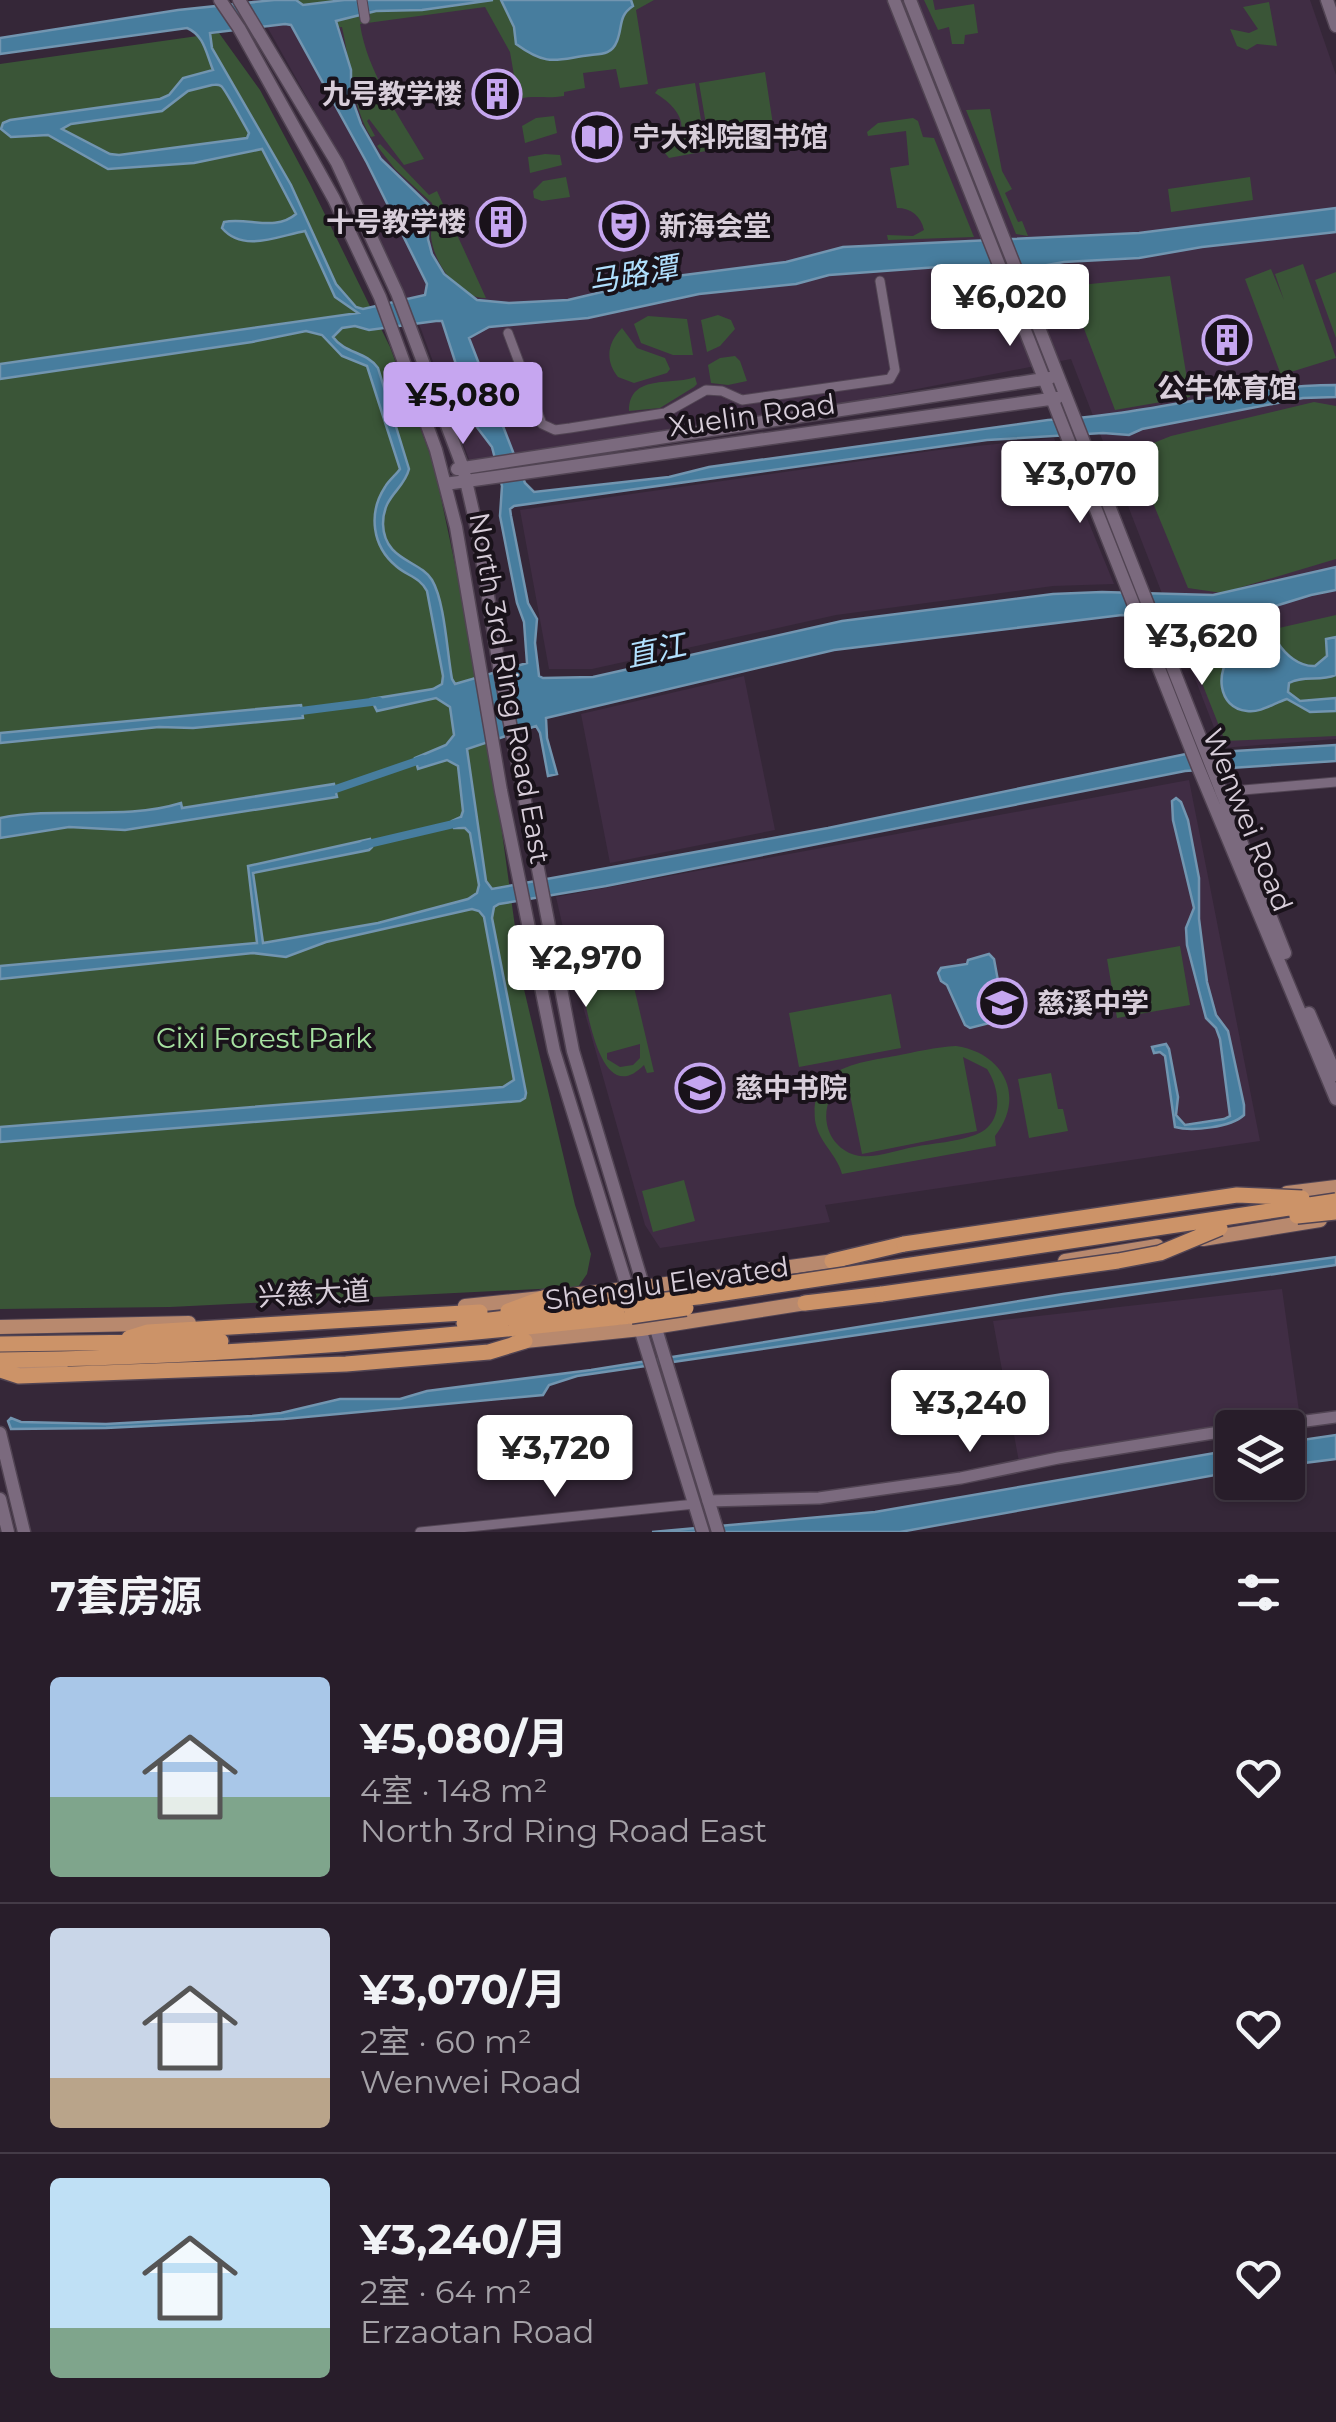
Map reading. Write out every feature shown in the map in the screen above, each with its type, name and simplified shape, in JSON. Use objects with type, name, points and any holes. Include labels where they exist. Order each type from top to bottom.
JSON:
[{"type":"highway","points":[[832,1261],[904,1244],[1237,1195],[1336,1200]]},
{"type":"highway","name":"Shenglu Elevated","points":[[0,1344],[256,1339],[438,1326],[698,1297],[1336,1200]]},
{"type":"highway","name":"Shenglu Elevated","points":[[0,1366],[325,1345],[582,1321],[1220,1228],[1336,1215]]},
{"type":"highway","points":[[805,1303],[1118,1261],[1160,1252],[1220,1228]]},
{"type":"highway","points":[[114,1343],[148,1332],[514,1310],[546,1298]]},
{"type":"highway","points":[[0,1366],[19,1376],[346,1364],[479,1353],[524,1341]]},
{"type":"main road","name":"North 3rd Ring Road East","points":[[220,0],[334,199],[380,297],[444,478],[554,1051],[636,1288]]},
{"type":"main road","name":"North 3rd Ring Road East","points":[[239,0],[337,163],[398,293],[464,475],[478,532],[499,666],[572,1051],[648,1328],[702,1502],[718,1532]]},
{"type":"main road","name":"Wenwei Road","points":[[894,0],[1009,270],[1336,1099]]},
{"type":"main road","name":"Wenwei Road","points":[[910,0],[996,240]]},
{"type":"main road","points":[[1326,0],[1336,26]]},
{"type":"main road","name":"Xuelin Road","points":[[464,475],[492,464],[1051,377]]},
{"type":"main road","name":"Xuelin Road","points":[[444,478],[1061,404]]},
{"type":"main road","name":"Wenwei Road","points":[[1205,769],[1220,792],[1336,1075]]},
{"type":"main road","name":"兴慈大道","points":[[0,1327],[342,1319],[546,1298],[832,1261],[1336,1187]]},
{"type":"main road","points":[[0,1366],[223,1364],[421,1351],[648,1328],[1336,1215]]},
{"type":"main road","points":[[0,1433],[24,1532]]},
{"type":"main road","points":[[0,1499],[8,1532]]},
{"type":"main road","name":"North 3rd Ring Road East","points":[[702,1502],[703,1532]]},
{"type":"street","points":[[362,0],[365,19]]},
{"type":"street","points":[[508,333],[542,424],[555,430],[570,428],[665,413],[706,390],[722,391],[742,400],[890,379],[895,370],[880,281]]},
{"type":"street","points":[[1220,792],[1336,782]]},
{"type":"street","points":[[1305,1421],[1336,1417]]},
{"type":"street","points":[[420,1532],[702,1502],[819,1498],[961,1478],[1215,1433]]},
{"type":"shaded area","points":[[252,0],[1310,0],[1336,75],[1336,739],[1222,748],[1071,359],[815,409],[470,462],[421,329],[344,163]]},
{"type":"shaded area","points":[[1054,438],[1114,584],[1053,586],[836,615],[592,669],[549,669],[520,510],[938,450]]},
{"type":"shaded area","points":[[744,676],[775,830],[610,863],[581,714]]},
{"type":"shaded area","name":"慈溪中学","points":[[1189,780],[1260,1141],[825,1205],[830,1222],[660,1248],[645,1225],[556,897]]},
{"type":"shaded area","points":[[1282,1289],[1299,1410],[1215,1410],[1215,1426],[1019,1462],[993,1321]]},
{"type":"green space","points":[[280,0],[654,0],[636,10],[648,84],[620,88],[616,69],[583,73],[585,88],[564,92],[564,96],[518,99],[510,52],[485,7],[360,24],[377,77],[424,159],[404,165],[369,119],[375,136],[371,137],[365,125],[342,27],[299,32]]},
{"type":"green space","points":[[924,0],[933,0],[935,10],[974,4],[978,33],[965,35],[964,44],[952,44],[949,27],[938,30]]},
{"type":"green space","points":[[1269,2],[1277,46],[1257,44],[1247,50],[1237,46],[1230,29],[1249,33],[1258,29],[1243,7]]},
{"type":"green space","name":"Cixi Forest Park","points":[[219,33],[260,90],[310,184],[390,347],[434,465],[497,796],[523,985],[575,1205],[591,1254],[587,1274],[578,1287],[170,1307],[0,1309],[0,64]]},
{"type":"green space","points":[[765,72],[775,138],[710,148],[699,83]]},
{"type":"green space","points":[[695,83],[706,151],[669,158],[665,153],[680,136],[681,120],[655,93],[658,89]]},
{"type":"green space","points":[[990,109],[1002,171],[1012,189],[1005,193],[1028,236],[1016,234],[966,110]]},
{"type":"green space","points":[[554,116],[557,133],[525,143],[522,126],[536,118]]},
{"type":"green space","points":[[913,118],[918,121],[923,137],[934,138],[974,237],[888,240],[887,235],[913,236],[924,230],[915,214],[897,208],[890,168],[909,165],[906,131],[868,136],[867,132],[878,123]]},
{"type":"green space","points":[[380,144],[429,195],[437,191],[486,298],[457,286],[442,267],[431,236],[432,203],[395,169],[377,146]]},
{"type":"green space","points":[[560,155],[562,165],[530,173],[528,157]]},
{"type":"green space","points":[[566,177],[570,197],[542,201],[534,198],[533,191],[543,181]]},
{"type":"green space","points":[[1250,177],[1253,200],[1171,212],[1168,189]]},
{"type":"green space","points":[[1303,264],[1336,358],[1281,375],[1245,279],[1271,269],[1284,300],[1275,274]]},
{"type":"green space","points":[[1336,272],[1336,338],[1315,280]]},
{"type":"green space","points":[[1170,276],[1190,397],[1115,410],[1070,292],[1080,285]]},
{"type":"green space","points":[[718,315],[731,320],[735,329],[720,346],[707,352],[701,320]]},
{"type":"green space","points":[[648,316],[687,319],[693,355],[673,355],[641,343],[634,324]]},
{"type":"green space","points":[[622,328],[637,348],[665,358],[670,369],[667,373],[634,383],[618,377],[611,365],[610,352]]},
{"type":"green space","points":[[735,356],[747,381],[711,383],[708,365]]},
{"type":"green space","points":[[695,377],[694,387],[660,408],[629,411],[631,399],[644,386]]},
{"type":"green space","points":[[1314,402],[1336,406],[1336,559],[1222,593],[1188,588],[1137,464],[1151,444],[1171,436]]},
{"type":"green space","points":[[1336,615],[1336,736],[1225,741],[1181,630],[1193,629],[1204,645]]},
{"type":"green space","points":[[622,936],[654,1072],[647,1073],[644,1065],[628,1076],[615,1074],[605,1063],[591,1026],[580,964],[596,946],[616,947],[614,937]],"holes":[[[605,950],[618,958],[621,966],[586,975],[588,958]],[[640,1044],[640,1058],[633,1065],[620,1067],[607,1059],[607,1053]]]},
{"type":"green space","points":[[1180,946],[1190,1005],[1117,1018],[1107,959]]},
{"type":"green space","points":[[891,994],[901,1048],[799,1067],[789,1013]]},
{"type":"green space","points":[[956,1046],[987,1058],[1005,1079],[1009,1106],[995,1136],[996,1146],[842,1174],[815,1120],[815,1102],[828,1078],[852,1065]],"holes":[[[963,1057],[987,1069],[995,1087],[997,1106],[991,1123],[975,1135],[866,1156],[841,1148],[828,1129],[831,1096],[847,1080],[862,1154],[977,1131]]]},
{"type":"green space","points":[[1051,1073],[1058,1109],[1063,1109],[1068,1131],[1029,1138],[1018,1079]]},
{"type":"green space","points":[[684,1180],[695,1221],[653,1232],[642,1191]]},
{"type":"water","points":[[274,0],[296,0],[303,5],[344,0],[493,0],[422,10],[376,11],[336,21],[351,70],[351,96],[361,124],[381,159],[429,205],[428,239],[444,274],[477,300],[568,300],[661,278],[786,262],[843,247],[1139,233],[1336,208],[1336,232],[1036,267],[952,266],[829,275],[796,284],[699,294],[588,318],[489,327],[469,338],[525,483],[534,492],[669,477],[709,467],[1264,390],[1336,385],[1336,397],[1303,398],[1142,429],[1129,435],[987,440],[514,506],[511,516],[528,603],[537,619],[535,643],[539,676],[543,678],[593,677],[842,621],[1053,594],[1213,595],[1336,567],[1336,590],[1217,624],[1122,615],[834,650],[546,718],[557,774],[548,776],[536,726],[467,749],[486,881],[492,889],[828,828],[1186,754],[1336,745],[1336,761],[1185,771],[499,904],[494,907],[492,918],[526,1093],[520,1101],[0,1142],[0,1127],[503,1087],[514,1080],[484,917],[472,909],[326,942],[286,957],[253,953],[0,979],[0,966],[257,943],[248,866],[370,839],[369,850],[253,873],[263,943],[378,923],[468,899],[477,893],[479,885],[470,833],[465,828],[454,828],[452,821],[461,817],[463,811],[458,766],[447,760],[418,769],[415,758],[446,745],[454,735],[450,707],[436,698],[377,711],[371,699],[433,689],[442,684],[443,676],[427,591],[388,558],[377,539],[376,508],[385,487],[400,469],[367,366],[342,356],[322,335],[306,331],[0,379],[0,364],[358,313],[335,297],[305,231],[250,241],[230,236],[222,228],[224,222],[279,222],[296,214],[262,149],[194,163],[108,169],[48,135],[11,137],[1,129],[10,120],[160,99],[169,95],[183,78],[213,70],[201,40],[187,28],[0,54],[0,38],[178,10]],"holes":[[[291,25],[367,163],[427,284],[425,295],[363,309],[356,307],[336,284],[291,185],[212,48],[210,33]],[[221,86],[226,93],[249,133],[247,138],[119,155],[62,129],[71,124],[162,111],[188,91]],[[442,321],[476,426],[492,447],[502,486],[500,516],[524,622],[527,663],[455,684],[452,679],[443,614],[432,580],[396,553],[385,536],[386,506],[409,469],[378,368],[333,337],[342,328],[369,330]]]},
{"type":"water","points":[[501,0],[631,0],[633,6],[623,18],[610,51],[553,60],[516,44],[514,27]]},
{"type":"water","points":[[1336,637],[1336,675],[1289,683],[1288,692],[1300,701],[1336,698],[1336,711],[1310,712],[1287,699],[1247,711],[1237,708],[1225,696],[1223,669],[1233,653],[1278,643],[1293,659],[1315,666],[1327,656],[1326,639]]},
{"type":"water","points":[[301,705],[303,718],[0,743],[0,733]]},
{"type":"water","points":[[334,784],[337,797],[125,830],[69,827],[0,838],[0,818],[137,811],[181,803],[182,808]]},
{"type":"water","points":[[1176,798],[1188,820],[1199,878],[1199,919],[1207,982],[1216,1015],[1228,1031],[1244,1105],[1244,1115],[1238,1119],[1201,1129],[1175,1127],[1165,1056],[1154,1053],[1152,1047],[1166,1044],[1169,1049],[1178,1097],[1176,1115],[1185,1125],[1230,1116],[1220,1039],[1206,1018],[1187,945],[1186,928],[1194,908],[1173,820],[1172,801]]},
{"type":"water","points":[[989,954],[994,959],[1005,1019],[970,1028],[938,973],[941,968],[967,964],[968,960]]},
{"type":"water","points":[[1336,1257],[1336,1265],[577,1376],[549,1385],[543,1395],[284,1419],[106,1428],[11,1429],[8,1421],[11,1418],[21,1422],[106,1424],[252,1416],[340,1399],[400,1399],[427,1391],[591,1370],[1063,1294]]},
{"type":"water","points":[[1336,1435],[1336,1459],[1305,1463],[1305,1440]]},
{"type":"water","points":[[1215,1453],[1215,1475],[900,1532],[652,1532],[875,1512]]},
{"type":"waterway","points":[[293,712],[379,701]]},
{"type":"waterway","name":"直江","points":[[327,792],[423,759]]},
{"type":"waterway","points":[[364,845],[462,822]]},
{"type":"place","name":"九号教学楼","points":[[497,94]]},
{"type":"place","name":"宁大科院图书馆","points":[[597,137]]},
{"type":"place","name":"十号教学楼","points":[[501,222]]},
{"type":"place","name":"新海会堂","points":[[624,226]]},
{"type":"place","name":"公牛体育馆","points":[[1227,340]]},
{"type":"place","name":"慈溪中学","points":[[1002,1003]]},
{"type":"place","name":"慈中书院","points":[[700,1088]]},
{"type":"water label","name":"马路潭","points":[[633,275]]}]
